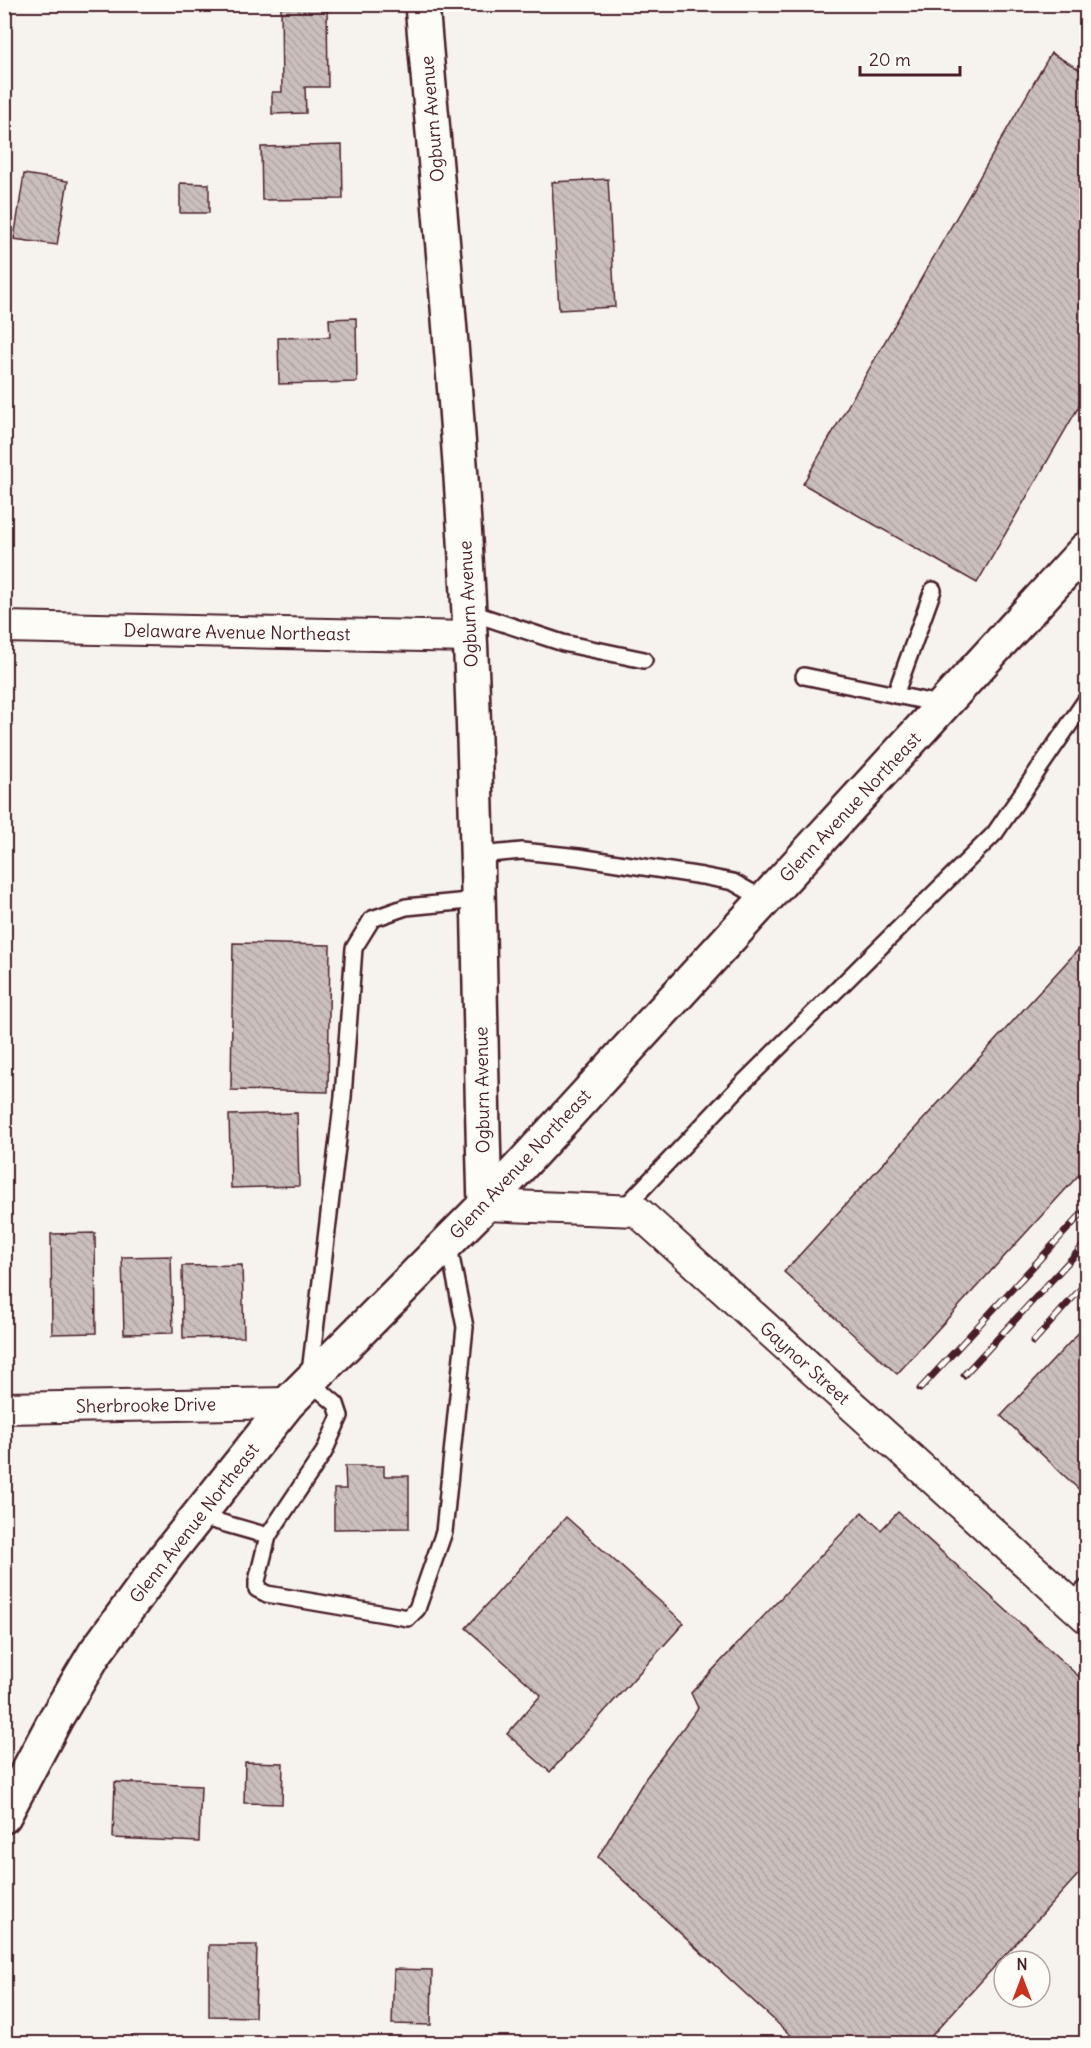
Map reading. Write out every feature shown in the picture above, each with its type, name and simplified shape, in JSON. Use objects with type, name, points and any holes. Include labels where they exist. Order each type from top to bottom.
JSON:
[{"type":"street","name":"Ogburn Avenue","points":[[422,4],[454,382],[469,625],[478,855],[485,1205]]},
{"type":"street","name":"Glenn Avenue Northeast","points":[[4,1816],[56,1718],[95,1653],[198,1516],[298,1392],[485,1205],[1086,549]]},
{"type":"street","name":"Delaware Avenue Northeast","points":[[4,627],[469,625]]},
{"type":"street","name":"Gaynor Street","points":[[485,1205],[637,1211],[1081,1603]]},
{"type":"street","name":"Sherbrooke Drive","points":[[4,1408],[298,1392]]},
{"type":"lane","points":[[895,695],[933,590]]},
{"type":"lane","points":[[469,625],[644,660]]},
{"type":"lane","points":[[804,676],[944,705]]},
{"type":"lane","points":[[622,1210],[742,1084],[995,833],[1086,700]]},
{"type":"lane","points":[[478,855],[522,851],[691,874],[733,882],[765,900]]},
{"type":"lane","points":[[448,1242],[465,1327],[464,1349],[444,1532],[417,1609],[408,1618],[267,1594],[257,1589],[268,1536],[324,1452],[340,1416],[336,1404],[298,1392],[343,1096],[354,948],[372,919],[406,907],[479,900]]},
{"type":"lane","points":[[198,1516],[268,1536]]},
{"type":"building","points":[[281,4],[327,4],[328,87],[305,87],[306,113],[272,114],[272,92],[282,92]]},
{"type":"building","points":[[1051,53],[1086,73],[1086,394],[977,583],[803,484]]},
{"type":"building","points":[[342,145],[343,199],[262,200],[261,147]]},
{"type":"building","points":[[24,174],[68,181],[57,245],[14,239]]},
{"type":"building","points":[[608,179],[615,307],[559,310],[552,182]]},
{"type":"building","points":[[180,183],[209,184],[209,213],[180,213]]},
{"type":"building","points":[[356,318],[357,382],[279,384],[278,338],[330,337],[329,319]]},
{"type":"building","points":[[1086,941],[1086,1167],[897,1374],[784,1272]]},
{"type":"building","points":[[233,943],[330,945],[328,1092],[231,1090]]},
{"type":"building","points":[[297,1113],[299,1186],[231,1188],[229,1115]]},
{"type":"building","points":[[95,1233],[96,1333],[52,1334],[51,1234]]},
{"type":"building","points":[[171,1256],[173,1333],[124,1334],[122,1257]]},
{"type":"building","points":[[242,1265],[244,1337],[183,1338],[182,1266]]},
{"type":"building","points":[[1086,1325],[1086,1496],[1001,1416]]},
{"type":"building","points":[[345,1466],[384,1466],[384,1476],[409,1476],[409,1528],[334,1529],[334,1489],[346,1489]]},
{"type":"building","points":[[862,1512],[881,1530],[898,1512],[1086,1683],[1086,1866],[1010,1949],[992,1949],[992,1969],[924,2044],[800,2044],[598,1857],[645,1779],[698,1708],[691,1693]]},
{"type":"building","points":[[566,1517],[684,1623],[550,1772],[507,1734],[541,1695],[466,1628]]},
{"type":"building","points":[[4,1624],[11,1626],[4,1644]]},
{"type":"building","points":[[245,1762],[283,1763],[282,1804],[244,1803]]},
{"type":"building","points":[[115,1782],[201,1786],[199,1842],[113,1838]]},
{"type":"building","points":[[209,1945],[257,1945],[255,2017],[209,2016]]},
{"type":"building","points":[[394,1969],[432,1970],[431,2025],[392,2024]]},
{"type":"railway","points":[[920,1389],[1086,1209]]},
{"type":"railway","points":[[964,1375],[1086,1243]]},
{"type":"railway","points":[[1033,1342],[1086,1283]]}]
